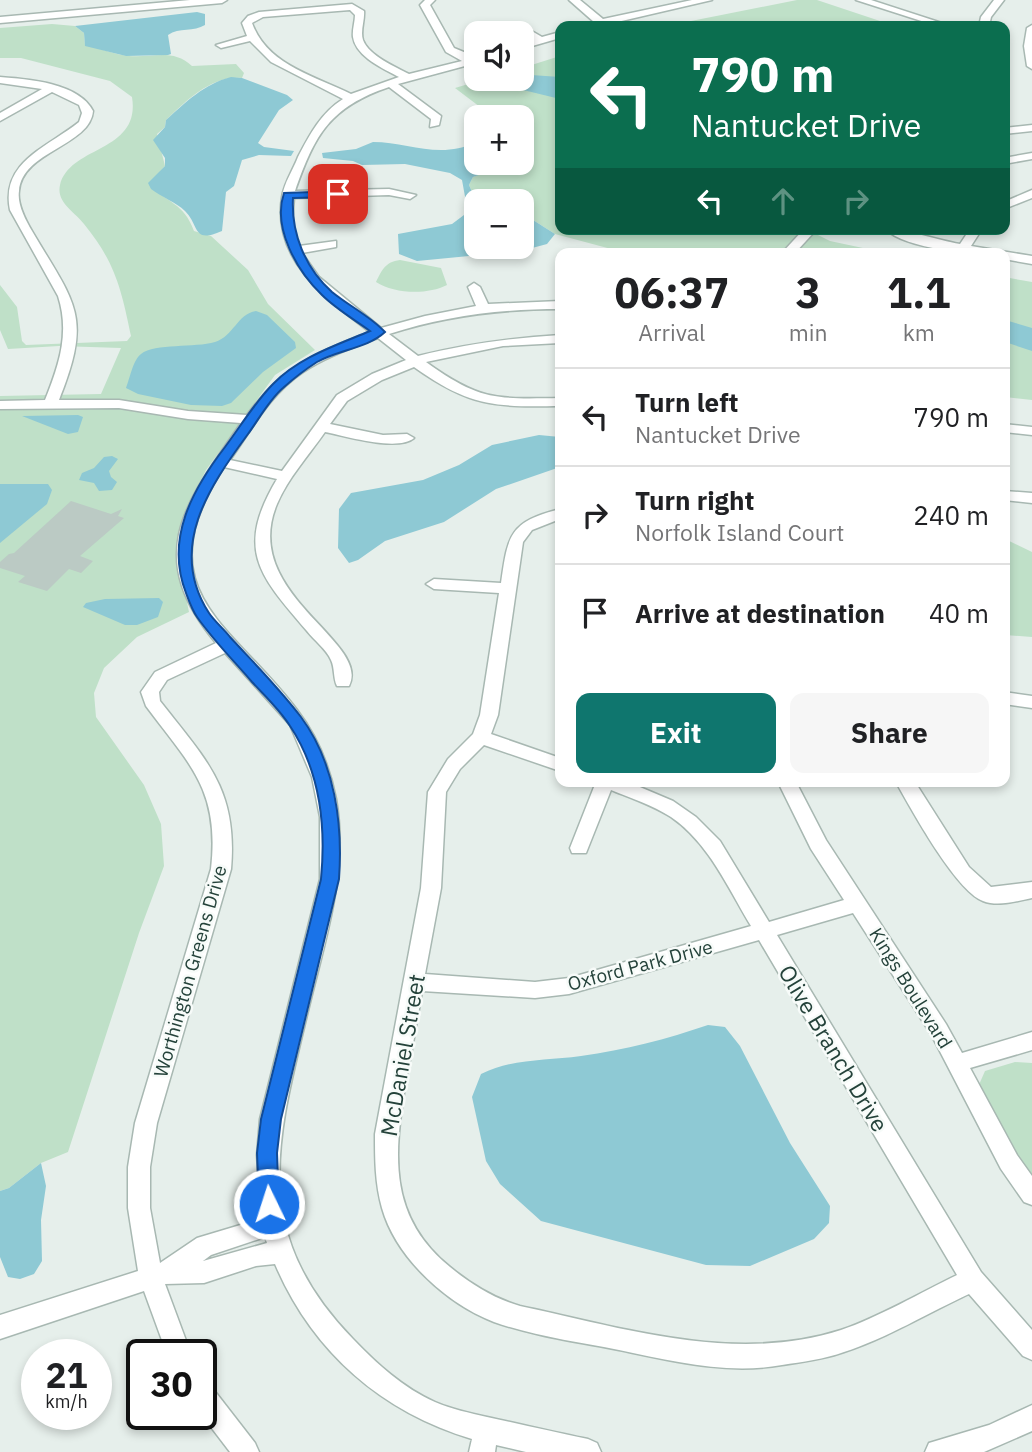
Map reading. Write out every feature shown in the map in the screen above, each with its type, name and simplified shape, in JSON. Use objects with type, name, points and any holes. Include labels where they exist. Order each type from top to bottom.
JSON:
[{"type":"street","points":[[0,20],[115,5],[219,0]]},
{"type":"street","points":[[430,0],[425,5],[450,50],[464,56]]},
{"type":"street","points":[[574,0],[600,21]]},
{"type":"street","points":[[608,21],[659,4],[707,0]]},
{"type":"street","points":[[861,0],[930,21]]},
{"type":"street","points":[[985,21],[995,1]]},
{"type":"street","points":[[352,99],[330,86],[299,75],[282,64],[251,38],[247,23],[262,13],[352,7],[359,11],[361,19],[358,38],[365,51],[410,79]]},
{"type":"street","points":[[1032,29],[1029,46],[1032,66]]},
{"type":"street","points":[[534,36],[540,40]]},
{"type":"street","points":[[534,42],[555,36]]},
{"type":"street","points":[[221,44],[251,38]]},
{"type":"street","points":[[464,63],[352,99],[327,117],[288,195],[286,218],[295,250],[305,268],[326,293],[416,361],[469,395],[484,400],[555,402]]},
{"type":"street","points":[[0,80],[16,80],[50,89],[81,100],[87,107],[88,115],[72,134],[20,172],[10,192],[15,211],[58,282],[69,311],[71,342],[51,403]]},
{"type":"street","points":[[393,85],[437,118],[434,125]]},
{"type":"street","points":[[0,118],[50,89]]},
{"type":"street","points":[[1010,130],[1032,128]]},
{"type":"street","points":[[1010,160],[1032,156]]},
{"type":"street","points":[[288,195],[389,192],[410,195]]},
{"type":"street","points":[[1010,203],[1032,194]]},
{"type":"street","points":[[793,248],[805,235]]},
{"type":"street","points":[[901,235],[963,248],[972,235]]},
{"type":"street","points":[[295,250],[332,244]]},
{"type":"street","points":[[1010,256],[1032,260]]},
{"type":"street","points":[[474,287],[484,309]]},
{"type":"street","points":[[555,305],[484,309],[421,320],[379,332],[313,359],[277,386],[220,462],[197,498],[184,551],[186,575],[202,614],[296,721],[312,751],[323,783],[332,848],[330,879],[271,1119],[267,1187],[272,1221],[295,1286],[330,1335],[380,1382],[431,1413],[484,1441],[588,1452]]},
{"type":"street","points":[[343,682],[340,659],[276,585],[265,562],[262,543],[265,524],[270,505],[286,476],[342,397],[377,377],[416,361],[465,348],[503,342],[555,339]]},
{"type":"street","points":[[0,405],[120,404],[188,415],[199,422],[247,426]]},
{"type":"street","points":[[321,427],[383,439],[407,438]]},
{"type":"street","points":[[1010,429],[1032,431]]},
{"type":"street","points":[[220,462],[286,476]]},
{"type":"street","points":[[1010,496],[1032,498]]},
{"type":"street","name":"McDaniel Street","points":[[555,516],[527,527],[515,541],[489,715],[481,737],[454,764],[437,792],[431,888],[416,982],[386,1134],[389,1191],[403,1230],[422,1256],[444,1278],[481,1303],[520,1318],[691,1353],[751,1356],[814,1349],[843,1341],[973,1280]]},
{"type":"street","points":[[434,584],[507,588]]},
{"type":"street","name":"Worthington Greens Drive","points":[[175,1339],[139,1208],[141,1148],[221,869],[225,836],[222,809],[209,777],[152,702],[150,692],[161,676],[227,645]]},
{"type":"street","points":[[1010,699],[1032,702]]},
{"type":"street","points":[[481,737],[555,763]]},
{"type":"street","points":[[579,848],[605,787]]},
{"type":"street","name":"Olive Branch Drive","points":[[620,787],[671,807],[694,823],[713,846],[973,1280],[1032,1348]]},
{"type":"street","name":"Kings Boulevard","points":[[790,787],[818,844],[926,1010],[1009,1162],[1032,1195]]},
{"type":"street","points":[[908,787],[962,872],[987,895],[1008,895],[1032,890]]},
{"type":"street","name":"Oxford Park Drive","points":[[416,982],[535,990],[569,986],[858,904]]},
{"type":"street","points":[[957,1063],[1032,1041]]},
{"type":"street","points":[[0,1327],[159,1275],[205,1246],[252,1232],[272,1221]]},
{"type":"street","points":[[159,1275],[204,1272],[256,1255],[281,1252]]},
{"type":"street","points":[[217,1415],[246,1452]]},
{"type":"street","points":[[938,1452],[992,1437],[1032,1418]]},
{"type":"green space","points":[[797,0],[817,0],[880,21],[691,21]]},
{"type":"green space","points":[[52,24],[75,26],[84,33],[85,45],[118,54],[170,55],[185,60],[192,66],[236,64],[244,73],[242,78],[220,80],[201,90],[166,120],[165,127],[157,134],[165,166],[149,184],[185,214],[194,231],[211,236],[248,270],[268,304],[315,350],[275,375],[206,470],[186,510],[180,569],[189,612],[137,637],[104,668],[94,693],[96,717],[144,785],[161,824],[164,866],[139,933],[68,1152],[41,1163],[9,1188],[0,1191],[0,396],[101,394],[121,348],[59,346],[8,349],[0,330],[0,285],[17,307],[22,341],[26,345],[127,341],[131,336],[120,289],[110,263],[95,238],[63,202],[60,185],[66,172],[77,162],[116,139],[126,129],[132,115],[132,97],[110,81],[21,58],[0,58],[0,28]]},
{"type":"green space","points":[[555,58],[555,234],[534,221],[534,189],[471,189],[469,185],[473,177],[478,175],[534,175],[534,105],[477,105],[455,88],[464,85],[464,91],[534,91],[534,64]]},
{"type":"green space","points":[[559,235],[818,235],[830,241],[863,248],[608,248]]},
{"type":"green space","points":[[400,260],[441,268],[447,285],[411,292],[392,289],[376,282],[387,265]]},
{"type":"green space","points":[[1010,278],[1032,282],[1032,400],[1010,398]]},
{"type":"green space","points":[[1010,541],[1032,552],[1032,637],[1010,635]]},
{"type":"green space","points":[[1015,1062],[1032,1063],[1032,1185],[978,1087],[985,1071]]},
{"type":"water","points":[[197,12],[205,14],[205,25],[168,35],[171,54],[168,55],[126,56],[85,46],[84,33],[75,26]]},
{"type":"water","points":[[534,75],[555,77],[555,98],[527,91],[534,91]]},
{"type":"water","points":[[231,77],[242,78],[287,95],[293,100],[279,110],[258,143],[264,147],[294,151],[291,156],[259,155],[242,160],[234,186],[226,192],[222,231],[206,235],[198,232],[190,217],[181,208],[151,189],[148,183],[165,166],[165,158],[153,140],[165,127],[166,120],[188,100],[212,84]]},
{"type":"water","points":[[373,142],[437,150],[464,147],[464,175],[479,175],[473,177],[469,185],[471,189],[464,191],[462,180],[450,173],[405,164],[362,165],[353,161],[323,158],[322,153],[356,149]]},
{"type":"water","points":[[464,215],[464,256],[417,261],[399,254],[398,234],[452,224]]},
{"type":"water","points":[[534,221],[555,234],[547,244],[534,248]]},
{"type":"water","points":[[256,311],[267,315],[295,342],[296,348],[263,372],[231,403],[222,406],[191,405],[138,394],[126,388],[141,354],[156,348],[215,342],[227,335],[244,316]]},
{"type":"water","points":[[1010,321],[1032,328],[1032,351],[1010,344]]},
{"type":"water","points":[[22,416],[83,417],[78,432],[68,434]]},
{"type":"water","points":[[539,435],[555,437],[555,469],[496,489],[444,522],[385,541],[358,560],[349,563],[338,548],[339,509],[351,493],[423,480],[459,465],[492,445]]},
{"type":"water","points":[[112,456],[118,459],[109,471],[117,482],[112,490],[99,491],[94,483],[79,480],[82,473],[94,468],[104,457]]},
{"type":"water","points":[[0,484],[48,484],[52,490],[47,504],[0,543]]},
{"type":"water","points":[[159,598],[163,602],[158,617],[137,625],[125,625],[83,607],[86,603],[105,599]]},
{"type":"water","points":[[708,1025],[725,1027],[740,1046],[790,1143],[830,1206],[829,1223],[814,1239],[750,1266],[706,1265],[541,1221],[500,1184],[486,1161],[472,1097],[481,1074],[506,1065],[630,1047]]},
{"type":"water","points":[[41,1163],[46,1186],[41,1220],[42,1261],[34,1274],[20,1279],[8,1277],[0,1257],[0,1191],[9,1188]]},
{"type":"building","points":[[71,501],[111,514],[122,509],[118,516],[124,518],[80,556],[93,561],[81,573],[69,569],[47,591],[18,582],[25,576],[0,568],[0,562],[14,553]]},
{"type":"route","points":[[269,1204],[267,1153],[271,1119],[330,879],[332,848],[329,814],[323,783],[312,751],[296,721],[202,614],[186,575],[184,551],[197,498],[220,462],[277,386],[313,359],[379,332],[326,293],[305,268],[290,235],[286,218],[288,195],[338,194]]}]
